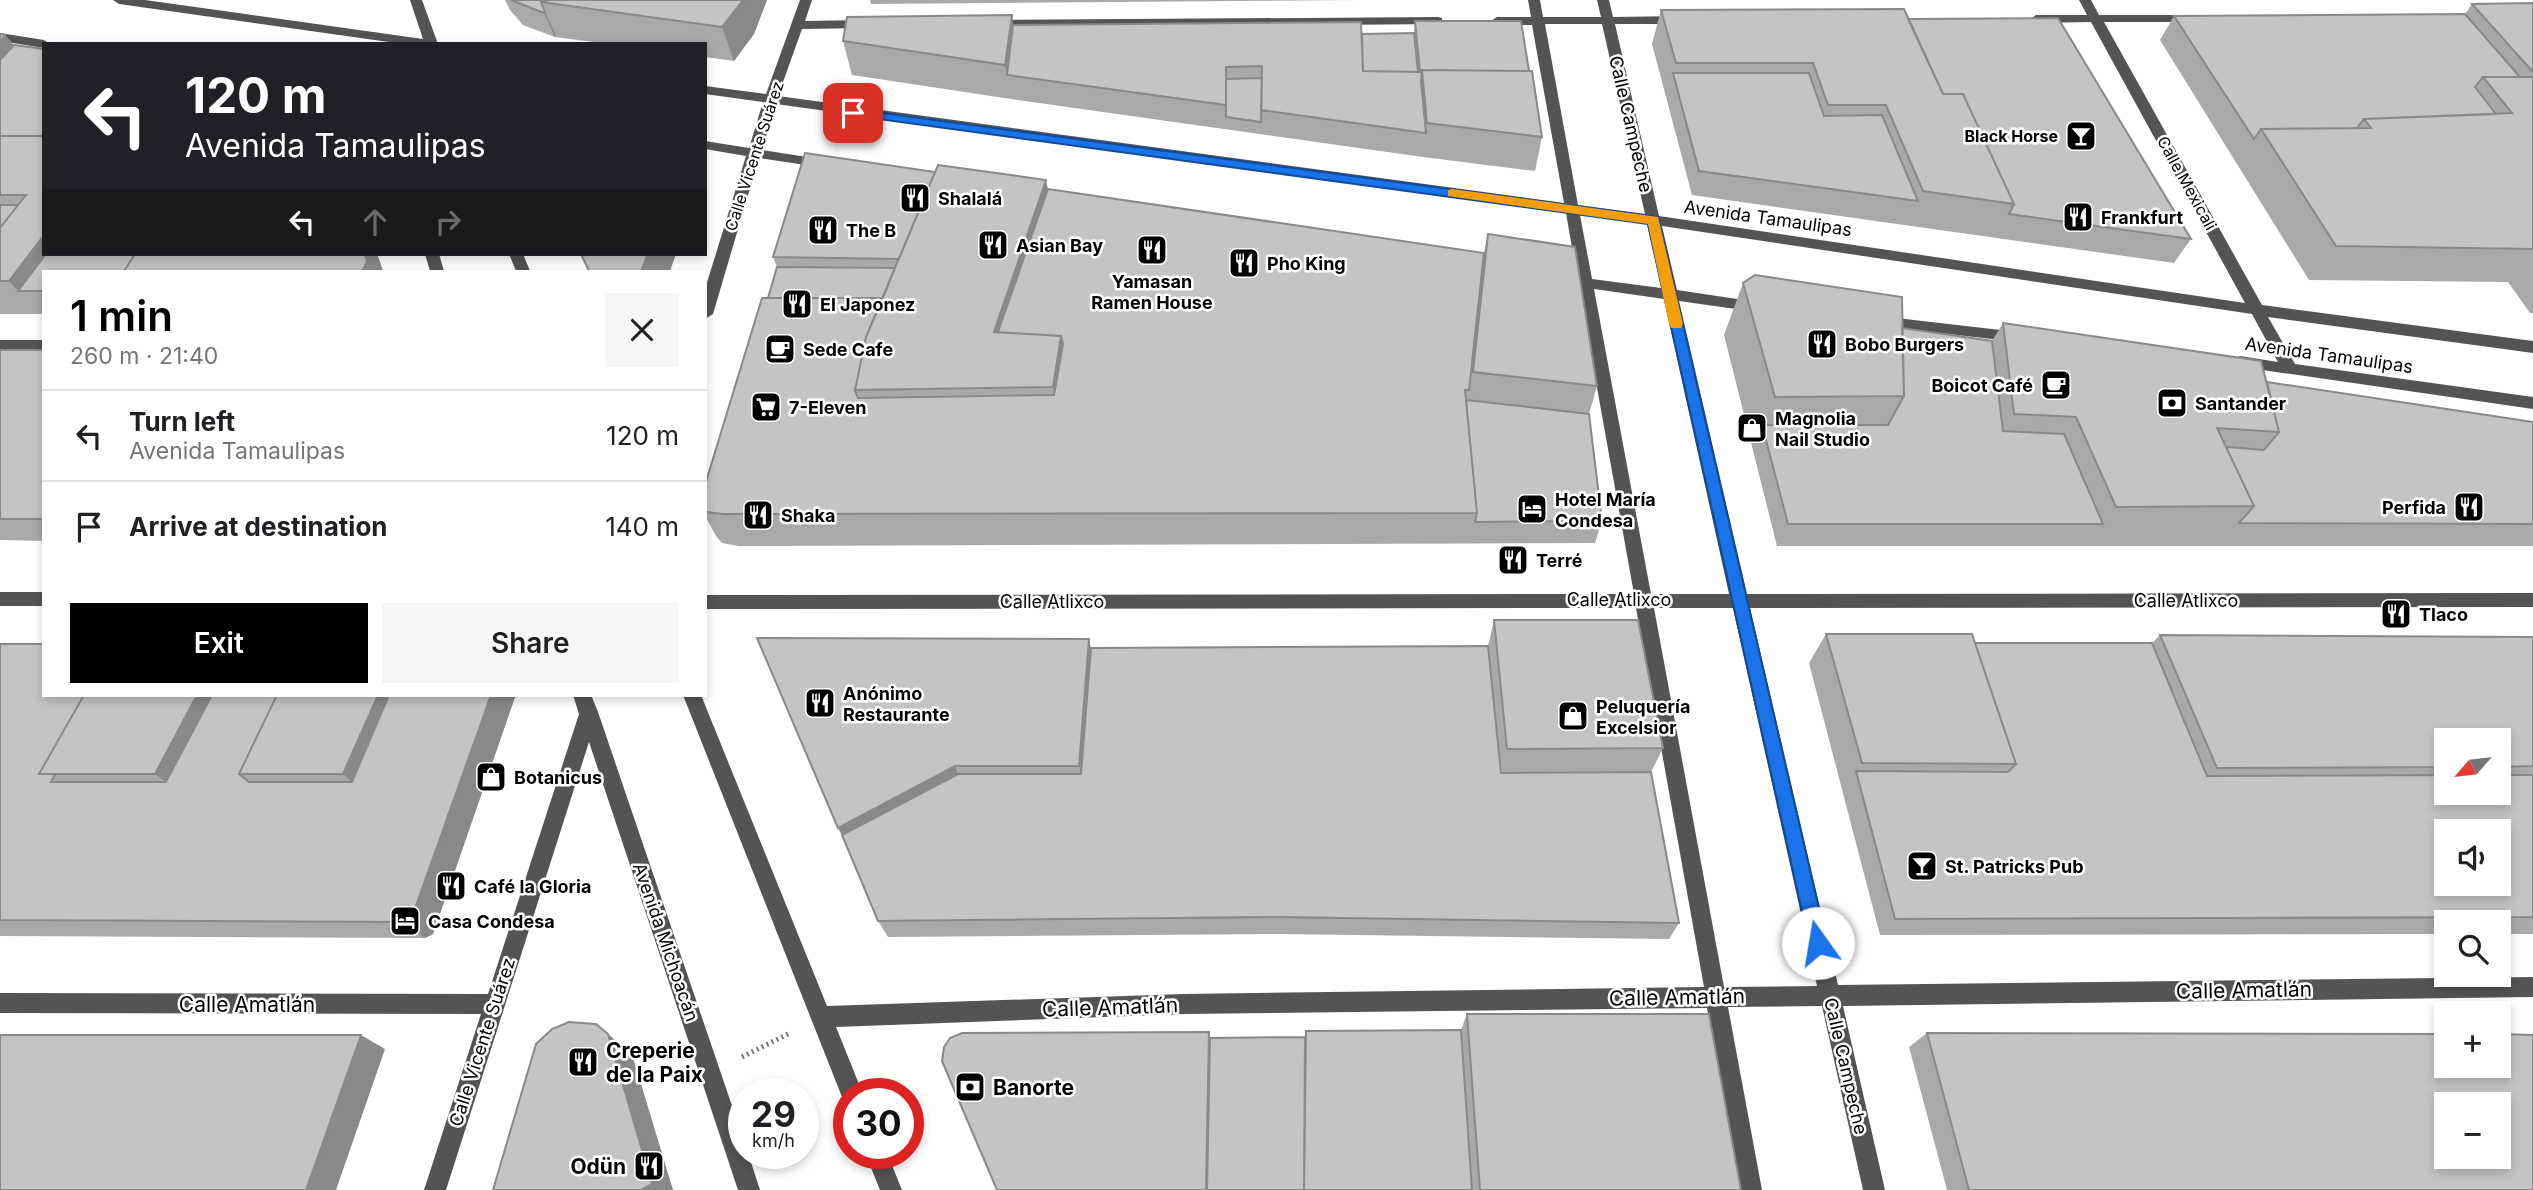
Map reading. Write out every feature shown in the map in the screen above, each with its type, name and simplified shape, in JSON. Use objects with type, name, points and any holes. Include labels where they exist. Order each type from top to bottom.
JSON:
[{"type":"street","points":[[119,0],[417,42]]},
{"type":"street","points":[[416,0],[430,42]]},
{"type":"street","name":"Calle Vicente Suárez","points":[[707,307],[770,101],[806,0]]},
{"type":"street","points":[[1534,0],[1751,1190]]},
{"type":"street","name":"Calle Campeche","points":[[1603,0],[1874,1190]]},
{"type":"street","name":"Calle Mexicali","points":[[2085,0],[2289,368]]},
{"type":"street","points":[[2026,19],[2205,18]]},
{"type":"street","points":[[1482,21],[1691,20]]},
{"type":"street","points":[[979,24],[1454,21]]},
{"type":"street","points":[[797,24],[881,24]]},
{"type":"street","points":[[0,37],[42,44]]},
{"type":"street","name":"Avenida Tamaulipas","points":[[707,90],[1654,220],[2258,310],[2533,347]]},
{"type":"street","points":[[707,145],[836,165]]},
{"type":"street","points":[[1545,277],[1771,308]]},
{"type":"street","points":[[1867,319],[2030,338]]},
{"type":"street","points":[[0,345],[42,345]]},
{"type":"street","name":"Avenida Tamaulipas","points":[[2221,360],[2533,403]]},
{"type":"street","points":[[0,599],[42,599]]},
{"type":"street","name":"Calle Atlixco","points":[[707,602],[2533,600]]},
{"type":"street","points":[[693,697],[846,1078]]},
{"type":"street","name":"Calle Vicente Suárez","points":[[435,1190],[588,701]]},
{"type":"street","name":"Avenida Michoacán","points":[[588,701],[749,1190]]},
{"type":"street","name":"Calle Amatlán","points":[[821,1017],[1184,1004],[2533,987]]},
{"type":"street","name":"Calle Amatlán","points":[[0,1003],[493,1004]]},
{"type":"street","points":[[882,1169],[891,1190]]},
{"type":"path","points":[[710,1073],[821,1017]]},
{"type":"building","points":[[511,0],[550,0],[541,2],[544,13]]},
{"type":"building","points":[[743,0],[722,27],[541,2]]},
{"type":"building","points":[[2533,3],[2533,72],[2472,4]]},
{"type":"building","points":[[1904,9],[1943,94],[1963,94],[2014,204],[1923,191],[1886,105],[1828,105],[1813,63],[1676,63],[1661,10]]},
{"type":"building","points":[[2465,14],[2520,77],[2483,77],[2475,87],[2496,114],[2364,119],[2357,128],[2261,129],[2254,139],[2174,16]]},
{"type":"building","points":[[1012,15],[1005,65],[843,41],[847,17]]},
{"type":"building","points":[[2058,18],[2191,239],[2009,214],[2014,204],[1963,94],[1943,94],[1908,19]]},
{"type":"building","points":[[1415,21],[1521,21],[1529,71],[1422,70],[1426,133],[1261,110],[1262,66],[1226,67],[1226,105],[1007,75],[1013,25],[1361,22],[1363,71],[1420,72]]},
{"type":"building","points":[[1414,33],[1418,72],[1363,71],[1362,34]]},
{"type":"building","points":[[14,45],[42,49],[42,136],[0,136],[0,60]]},
{"type":"building","points":[[1422,70],[1532,71],[1542,137],[1427,123]]},
{"type":"building","points":[[1673,73],[1809,73],[1824,116],[1882,115],[1918,201],[1699,171]]},
{"type":"building","points":[[2483,77],[2533,77],[2533,249],[2336,246],[2261,129],[2371,128],[2364,119],[2512,113]]},
{"type":"building","points":[[1262,78],[1261,122],[1226,117],[1226,79]]},
{"type":"building","points":[[0,136],[42,136],[42,238],[9,281],[0,281],[0,228],[26,195],[0,195]]},
{"type":"building","points":[[805,153],[935,172],[899,259],[773,257]]},
{"type":"building","points":[[938,165],[1046,180],[994,332],[1061,336],[1053,387],[855,390],[866,337]]},
{"type":"building","points":[[1048,189],[1484,253],[1469,390],[1465,390],[1477,513],[707,512],[707,478],[762,298],[883,298],[866,337],[855,390],[858,398],[1054,395],[1063,344],[1061,336],[998,332]]},
{"type":"building","points":[[0,205],[18,205],[0,228]]},
{"type":"building","points":[[1488,234],[1575,247],[1597,386],[1473,372]]},
{"type":"building","points":[[44,256],[134,256],[125,270],[42,270],[42,291],[18,291]]},
{"type":"building","points":[[134,256],[366,256],[367,262],[363,270],[125,270]]},
{"type":"building","points":[[582,256],[647,256],[641,270],[589,270]]},
{"type":"building","points":[[777,267],[895,268],[883,298],[768,298]]},
{"type":"building","points":[[1755,275],[1902,297],[1904,396],[1775,397],[1743,283]]},
{"type":"building","points":[[2003,323],[2261,361],[2279,432],[2217,428],[2254,506],[2116,507],[2076,417],[2014,414]]},
{"type":"building","points":[[1902,328],[1992,341],[2003,431],[2064,434],[2103,524],[1788,524],[1762,425],[1888,425],[1904,396]]},
{"type":"building","points":[[0,350],[42,350],[42,519],[0,519]]},
{"type":"building","points":[[2267,382],[2533,422],[2533,524],[2239,523],[2254,506],[2226,447],[2264,450],[2279,432]]},
{"type":"building","points":[[1466,400],[1589,414],[1602,521],[1475,522],[1477,513]]},
{"type":"building","points":[[1494,620],[1638,620],[1663,748],[1507,749]]},
{"type":"building","points":[[1826,634],[1972,634],[2016,764],[1862,763]]},
{"type":"building","points":[[2160,635],[2533,637],[2533,766],[2511,767],[2511,728],[2434,728],[2434,767],[2217,768]]},
{"type":"building","points":[[757,638],[1089,639],[1079,766],[955,766],[838,828]]},
{"type":"building","points":[[1975,643],[2152,643],[2207,776],[2434,775],[2434,805],[2511,805],[2511,775],[2533,775],[2533,917],[2511,917],[2511,910],[2434,910],[2434,917],[1895,919],[1856,771],[2008,772],[2016,764]]},
{"type":"building","points":[[0,644],[42,644],[42,697],[83,697],[39,774],[55,774],[51,782],[166,782],[211,697],[276,697],[239,774],[249,782],[352,782],[388,697],[490,697],[412,917],[403,922],[0,920]]},
{"type":"building","points":[[1488,646],[1501,773],[1651,772],[1679,923],[1278,917],[878,921],[842,835],[958,774],[1081,774],[1091,648]]},
{"type":"building","points":[[83,697],[196,697],[155,774],[39,774]]},
{"type":"building","points":[[276,697],[377,697],[343,774],[239,774]]},
{"type":"building","points":[[1467,1014],[1709,1014],[1741,1190],[1480,1190]]},
{"type":"building","points":[[569,1022],[596,1024],[608,1034],[652,1184],[641,1190],[493,1190],[536,1044],[552,1029]]},
{"type":"building","points":[[1461,1030],[1472,1190],[1304,1190],[1306,1031]]},
{"type":"building","points":[[1209,1032],[1206,1190],[997,1190],[942,1061],[944,1047],[950,1038],[962,1033]]},
{"type":"building","points":[[1927,1033],[2434,1034],[2434,1078],[2511,1078],[2511,1034],[2533,1035],[2533,1190],[1969,1190]]},
{"type":"building","points":[[0,1035],[361,1035],[306,1190],[0,1190]]},
{"type":"building","points":[[1305,1037],[1304,1190],[1207,1190],[1210,1038]]},
{"type":"slow traffic","points":[[1452,193],[1654,220],[1676,324]]},
{"type":"place","name":"Black Horse","points":[[2081,136]]},
{"type":"place","name":"Shalalá","points":[[915,198]]},
{"type":"place","name":"Frankfurt","points":[[2078,217]]},
{"type":"place","name":"The B","points":[[823,230]]},
{"type":"place","name":"Asian Bay","points":[[993,245]]},
{"type":"place","name":"Yamasan Ramen House","points":[[1152,250]]},
{"type":"place","name":"Pho King","points":[[1244,263]]},
{"type":"place","name":"El Japonez","points":[[797,304]]},
{"type":"place","name":"Bobo Burgers","points":[[1822,344]]},
{"type":"place","name":"Sede Cafe","points":[[780,349]]},
{"type":"place","name":"Boicot Café","points":[[2056,385]]},
{"type":"place","name":"Santander","points":[[2172,403]]},
{"type":"place","name":"7-Eleven","points":[[766,407]]},
{"type":"place","name":"Magnolia Nail Studio","points":[[1752,428]]},
{"type":"place","name":"Perfida","points":[[2469,507]]},
{"type":"place","name":"Hotel María Condesa","points":[[1532,509]]},
{"type":"place","name":"Shaka","points":[[758,515]]},
{"type":"place","name":"Terré","points":[[1513,560]]},
{"type":"place","name":"Tlaco","points":[[2396,614]]},
{"type":"place","name":"Anónimo Restaurante","points":[[820,703]]},
{"type":"place","name":"Peluquería Excelsior","points":[[1573,716]]},
{"type":"place","name":"Botanicus","points":[[491,777]]},
{"type":"place","name":"St. Patricks Pub","points":[[1922,866]]},
{"type":"place","name":"Café la Gloria","points":[[451,886]]},
{"type":"place","name":"Casa Condesa","points":[[405,921]]},
{"type":"place","name":"Creperie de la Paix","points":[[583,1062]]},
{"type":"place","name":"Banorte","points":[[970,1087]]},
{"type":"place","name":"Odün","points":[[649,1166]]},
{"type":"route","points":[[853,113],[1654,220],[1818,943]]}]
